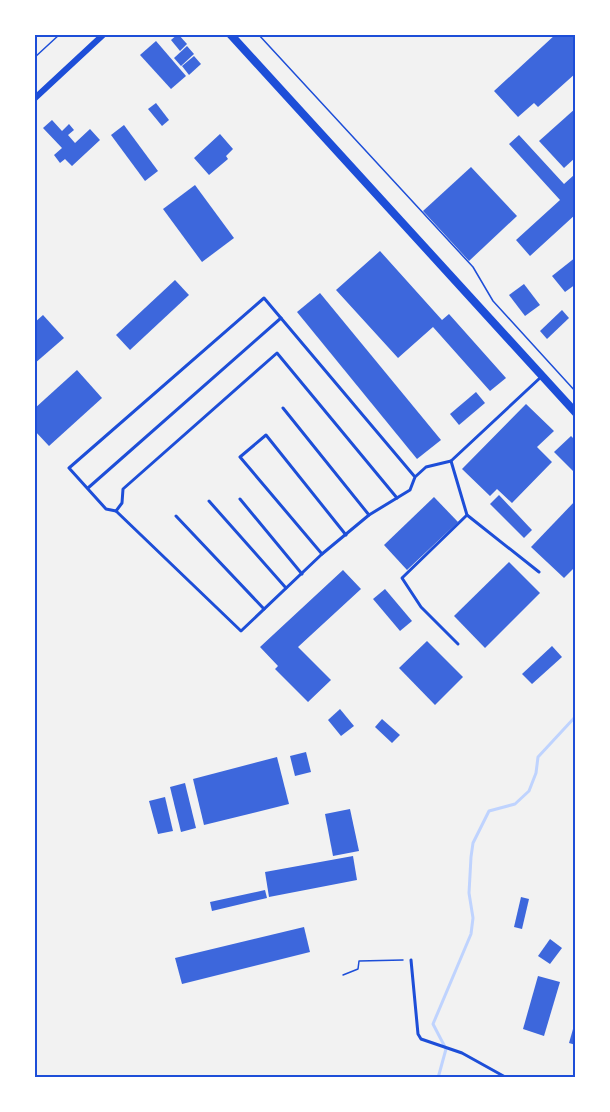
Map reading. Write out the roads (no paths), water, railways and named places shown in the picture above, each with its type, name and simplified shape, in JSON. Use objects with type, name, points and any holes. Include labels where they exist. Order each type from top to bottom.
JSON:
[{"type":"street","points":[[34,99],[104,34]]},
{"type":"street","points":[[230,34],[576,413]]},
{"type":"lane","points":[[415,477],[264,298],[69,468],[106,509],[116,511],[241,631],[322,554],[369,515],[410,490],[415,477],[426,467],[451,461],[542,376]]},
{"type":"lane","points":[[88,488],[281,318]]},
{"type":"lane","points":[[116,511],[122,503],[123,489],[277,353],[397,498]]},
{"type":"lane","points":[[283,408],[369,515]]},
{"type":"lane","points":[[322,554],[240,457],[266,435],[346,535]]},
{"type":"lane","points":[[451,461],[467,514],[539,572]]},
{"type":"lane","points":[[240,500],[302,574]]},
{"type":"lane","points":[[209,501],[286,588]]},
{"type":"lane","points":[[458,644],[421,607],[402,578],[467,514]]},
{"type":"lane","points":[[176,516],[264,609]]},
{"type":"lane","points":[[411,960],[418,1034],[421,1039],[462,1053],[507,1077]]},
{"type":"waterway","points":[[438,1078],[446,1049],[433,1024],[471,934],[473,918],[469,893],[473,843],[489,811],[515,804],[529,791],[536,773],[538,757],[576,716]]}]
